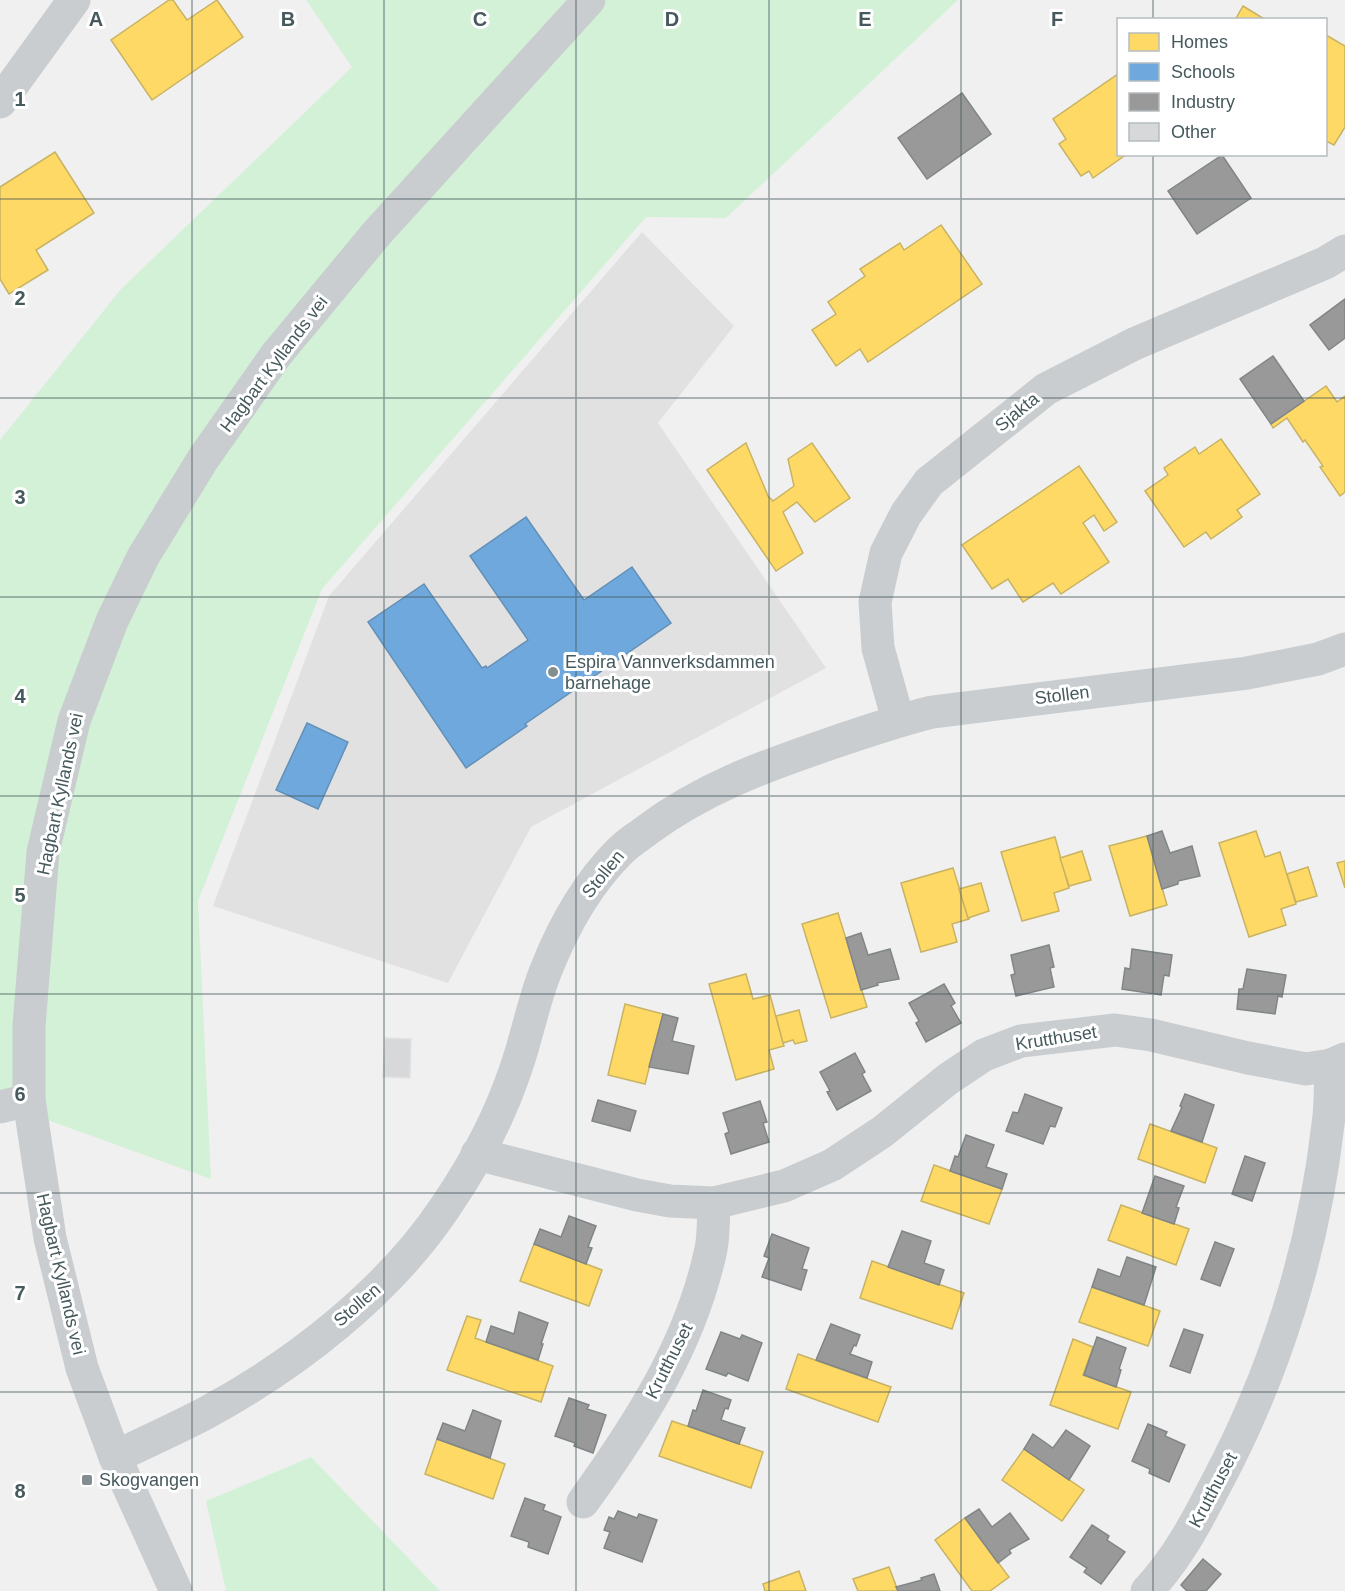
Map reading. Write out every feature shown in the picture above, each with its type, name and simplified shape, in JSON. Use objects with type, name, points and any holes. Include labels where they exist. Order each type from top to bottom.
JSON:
[{"type":"street","points":[[0,102],[74,0]]},
{"type":"street","name":"Hagbart Kyllands vei","points":[[176,1591],[115,1457],[82,1368],[15,1103],[29,1026],[44,852],[74,721],[112,621],[143,557],[203,459],[276,355],[376,232],[589,0]]},
{"type":"street","name":"Sjakta","points":[[898,720],[878,648],[875,602],[885,553],[906,514],[928,482],[1046,388],[1134,344],[1325,264],[1345,251]]},
{"type":"street","name":"Stollen","points":[[115,1457],[205,1413],[261,1380],[349,1313],[406,1260],[447,1205],[498,1114],[514,1074],[546,971],[569,921],[592,884],[621,850],[669,814],[722,784],[898,720],[985,704],[1247,673],[1318,659],[1345,649]]},
{"type":"street","name":"Krutthuset","points":[[477,1154],[637,1195],[670,1201],[714,1203],[784,1186],[832,1165],[882,1132],[948,1079],[984,1056],[1022,1041],[1115,1030],[1151,1035],[1306,1069],[1338,1062],[1314,1208],[1299,1273],[1269,1366],[1241,1438],[1187,1540],[1147,1591]]},
{"type":"street","name":"Krutthuset","points":[[583,1502],[615,1456],[658,1386],[685,1336],[697,1303],[712,1247],[714,1203]]},
{"type":"shaded area","points":[[642,232],[734,326],[658,423],[826,668],[531,827],[448,983],[213,906],[329,596]]},
{"type":"green space","points":[[306,0],[958,0],[726,218],[646,217],[322,589],[198,901],[211,1179],[0,1103],[0,440],[121,289],[352,67]]},
{"type":"green space","points":[[311,1457],[440,1591],[226,1591],[206,1501]]},
{"type":"building: Homes","points":[[169,0],[173,0],[187,20],[217,0],[243,37],[152,100],[111,40]]},
{"type":"building: Homes","points":[[1243,6],[1263,18],[1236,18]]},
{"type":"building: Homes","points":[[1327,36],[1345,46],[1345,127],[1334,145],[1327,142]]},
{"type":"building: Homes","points":[[1117,75],[1117,156],[1124,156],[1093,178],[1089,171],[1081,176],[1059,144],[1066,139],[1053,119]]},
{"type":"building: Homes","points":[[55,152],[94,213],[36,250],[48,270],[9,294],[0,279],[0,187]]},
{"type":"building: Homes","points":[[941,225],[982,284],[868,362],[860,349],[836,366],[812,330],[836,314],[828,302],[865,276],[860,269],[900,243],[904,250]]},
{"type":"building: Homes","points":[[1326,386],[1337,402],[1345,396],[1345,492],[1340,496],[1320,467],[1323,466],[1287,418],[1273,428],[1271,424]]},
{"type":"building: Homes","points":[[1221,439],[1260,494],[1237,510],[1242,517],[1211,539],[1206,532],[1184,547],[1145,491],[1168,475],[1164,468],[1195,447],[1199,454]]},
{"type":"building: Homes","points":[[746,443],[768,496],[773,501],[794,486],[788,459],[812,443],[850,498],[815,522],[797,502],[783,512],[803,553],[776,571],[707,470]]},
{"type":"building: Homes","points":[[1079,466],[1117,522],[1104,531],[1094,515],[1083,523],[1109,562],[1061,594],[1053,583],[1023,602],[1008,579],[992,589],[962,545]]},
{"type":"building: Homes","points":[[1256,831],[1265,857],[1280,852],[1296,904],[1281,909],[1286,925],[1249,937],[1219,843]]},
{"type":"building: Homes","points":[[1147,836],[1167,905],[1130,916],[1109,846]]},
{"type":"building: Homes","points":[[1055,837],[1069,888],[1054,893],[1059,911],[1022,921],[1001,852]]},
{"type":"building: Homes","points":[[1082,851],[1091,880],[1069,886],[1060,858]]},
{"type":"building: Homes","points":[[1345,861],[1345,888],[1337,863]]},
{"type":"building: Homes","points":[[1308,867],[1317,896],[1296,902],[1287,874]]},
{"type":"building: Homes","points":[[953,868],[969,919],[952,924],[957,942],[921,952],[901,883]]},
{"type":"building: Homes","points":[[981,883],[989,911],[968,918],[959,889]]},
{"type":"building: Homes","points":[[838,913],[867,1007],[831,1018],[802,924]]},
{"type":"building: Homes","points":[[746,974],[753,999],[770,995],[784,1046],[769,1050],[774,1069],[736,1080],[709,984]]},
{"type":"building: Homes","points":[[625,1004],[663,1014],[645,1084],[608,1075]]},
{"type":"building: Homes","points":[[799,1010],[807,1041],[795,1044],[793,1040],[783,1043],[776,1016]]},
{"type":"building: Homes","points":[[1150,1124],[1217,1148],[1205,1183],[1138,1159]]},
{"type":"building: Homes","points":[[934,1165],[1002,1189],[989,1224],[921,1201]]},
{"type":"building: Homes","points":[[1121,1205],[1189,1229],[1176,1265],[1108,1240]]},
{"type":"building: Homes","points":[[534,1244],[602,1270],[589,1306],[520,1281]]},
{"type":"building: Homes","points":[[872,1261],[964,1293],[952,1329],[860,1298]]},
{"type":"building: Homes","points":[[1092,1287],[1160,1311],[1148,1346],[1079,1322]]},
{"type":"building: Homes","points":[[467,1316],[481,1320],[475,1338],[553,1366],[541,1402],[447,1370]]},
{"type":"building: Homes","points":[[1073,1339],[1093,1347],[1083,1375],[1131,1392],[1118,1429],[1050,1405]]},
{"type":"building: Homes","points":[[798,1354],[891,1387],[878,1422],[786,1389]]},
{"type":"building: Homes","points":[[672,1421],[763,1452],[751,1488],[659,1456]]},
{"type":"building: Homes","points":[[437,1439],[505,1464],[493,1499],[425,1474]]},
{"type":"building: Homes","points":[[1024,1449],[1084,1490],[1062,1521],[1002,1480]]},
{"type":"building: Homes","points":[[965,1518],[1009,1577],[990,1591],[972,1591],[935,1540]]},
{"type":"building: Homes","points":[[889,1567],[898,1591],[858,1591],[853,1579]]},
{"type":"building: Homes","points":[[799,1571],[806,1591],[765,1591],[763,1584]]},
{"type":"building: Schools","points":[[526,517],[584,600],[632,567],[671,623],[525,724],[527,726],[466,768],[368,622],[424,584],[482,668],[486,666],[487,668],[528,640],[470,556]]},
{"type":"building: Schools","points":[[307,723],[348,742],[318,809],[276,790]]},
{"type":"building: Industry","points":[[962,93],[991,134],[927,179],[898,138]]},
{"type":"building: Industry","points":[[1223,156],[1251,198],[1197,234],[1168,191]]},
{"type":"building: Industry","points":[[1345,299],[1345,338],[1329,350],[1310,325]]},
{"type":"building: Industry","points":[[1273,356],[1304,401],[1271,424],[1240,379]]},
{"type":"building: Industry","points":[[1162,831],[1170,853],[1192,846],[1200,876],[1178,881],[1178,884],[1162,889],[1147,836]]},
{"type":"building: Industry","points":[[861,933],[868,955],[890,949],[899,979],[877,983],[878,985],[861,990],[846,938]]},
{"type":"building: Industry","points":[[1049,945],[1054,967],[1050,968],[1054,987],[1016,996],[1011,975],[1015,974],[1011,955]]},
{"type":"building: Industry","points":[[1132,949],[1172,955],[1169,976],[1164,975],[1161,995],[1122,989],[1125,968],[1130,969]]},
{"type":"building: Industry","points":[[1247,969],[1286,975],[1282,997],[1278,996],[1275,1014],[1237,1009],[1239,989],[1243,989]]},
{"type":"building: Industry","points":[[944,984],[955,1003],[951,1006],[961,1023],[926,1042],[916,1023],[919,1021],[909,1003]]},
{"type":"building: Industry","points":[[663,1014],[678,1018],[672,1041],[694,1046],[688,1074],[649,1067]]},
{"type":"building: Industry","points":[[855,1053],[865,1072],[862,1074],[871,1091],[837,1110],[820,1072]]},
{"type":"building: Industry","points":[[1025,1094],[1062,1108],[1055,1127],[1050,1126],[1043,1144],[1006,1131],[1013,1112],[1018,1113]]},
{"type":"building: Industry","points":[[1185,1094],[1214,1105],[1202,1142],[1171,1131]]},
{"type":"building: Industry","points":[[598,1100],[636,1111],[630,1131],[592,1121]]},
{"type":"building: Industry","points":[[760,1101],[767,1122],[763,1123],[769,1142],[731,1154],[725,1134],[729,1132],[723,1113]]},
{"type":"building: Industry","points":[[966,1135],[994,1145],[986,1167],[1007,1174],[1002,1189],[950,1171]]},
{"type":"building: Industry","points":[[1245,1156],[1265,1163],[1252,1201],[1232,1194]]},
{"type":"building: Industry","points":[[1155,1176],[1184,1186],[1176,1207],[1179,1208],[1174,1224],[1142,1213]]},
{"type":"building: Industry","points":[[569,1216],[596,1226],[588,1247],[592,1248],[586,1264],[534,1244],[540,1229],[561,1237]]},
{"type":"building: Industry","points":[[902,1231],[931,1241],[924,1263],[944,1270],[939,1285],[888,1267]]},
{"type":"building: Industry","points":[[772,1234],[809,1248],[802,1269],[807,1270],[801,1290],[762,1277],[769,1258],[764,1256]]},
{"type":"building: Industry","points":[[1215,1242],[1234,1249],[1220,1286],[1201,1279]]},
{"type":"building: Industry","points":[[1127,1257],[1156,1267],[1144,1305],[1092,1287],[1098,1269],[1120,1277]]},
{"type":"building: Industry","points":[[519,1312],[548,1323],[538,1360],[486,1342],[491,1326],[514,1334]]},
{"type":"building: Industry","points":[[831,1324],[860,1335],[850,1354],[872,1362],[867,1378],[816,1360]]},
{"type":"building: Industry","points":[[1184,1329],[1203,1335],[1190,1373],[1170,1366]]},
{"type":"building: Industry","points":[[721,1332],[740,1339],[742,1335],[762,1343],[748,1381],[728,1373],[726,1376],[706,1369]]},
{"type":"building: Industry","points":[[1097,1337],[1126,1348],[1116,1387],[1084,1375]]},
{"type":"building: Industry","points":[[703,1390],[731,1400],[721,1420],[745,1428],[739,1444],[688,1426]]},
{"type":"building: Industry","points":[[569,1398],[589,1405],[587,1409],[606,1415],[593,1453],[555,1436]]},
{"type":"building: Industry","points":[[473,1410],[501,1421],[490,1458],[437,1439],[443,1423],[465,1431]]},
{"type":"building: Industry","points":[[1148,1424],[1167,1432],[1165,1436],[1185,1445],[1169,1482],[1149,1473],[1150,1469],[1132,1461]]},
{"type":"building: Industry","points":[[1066,1430],[1090,1446],[1069,1480],[1024,1449],[1033,1434],[1053,1448]]},
{"type":"building: Industry","points":[[525,1498],[545,1505],[543,1510],[561,1517],[548,1554],[528,1547],[529,1542],[511,1536]]},
{"type":"building: Industry","points":[[979,1509],[992,1527],[1010,1513],[1029,1539],[1009,1550],[1011,1553],[998,1563],[965,1518]]},
{"type":"building: Industry","points":[[618,1511],[637,1518],[639,1514],[657,1520],[642,1562],[604,1548],[610,1532],[604,1530],[609,1517],[614,1519]]},
{"type":"building: Industry","points":[[1092,1525],[1109,1536],[1107,1540],[1125,1552],[1101,1584],[1084,1572],[1087,1568],[1070,1557]]},
{"type":"building: Industry","points":[[1203,1559],[1221,1574],[1206,1591],[1187,1591],[1181,1585]]},
{"type":"building: Industry","points":[[934,1574],[940,1591],[898,1591],[896,1587],[922,1580],[921,1578]]},
{"type":"building: Other","points":[[385,1038],[411,1039],[410,1078],[383,1077]]},
{"type":"place","name":"Espira Vannverksdammen barnehage","points":[[553,672]]},
{"type":"place","name":"Skogvangen","points":[[87,1480]]}]
